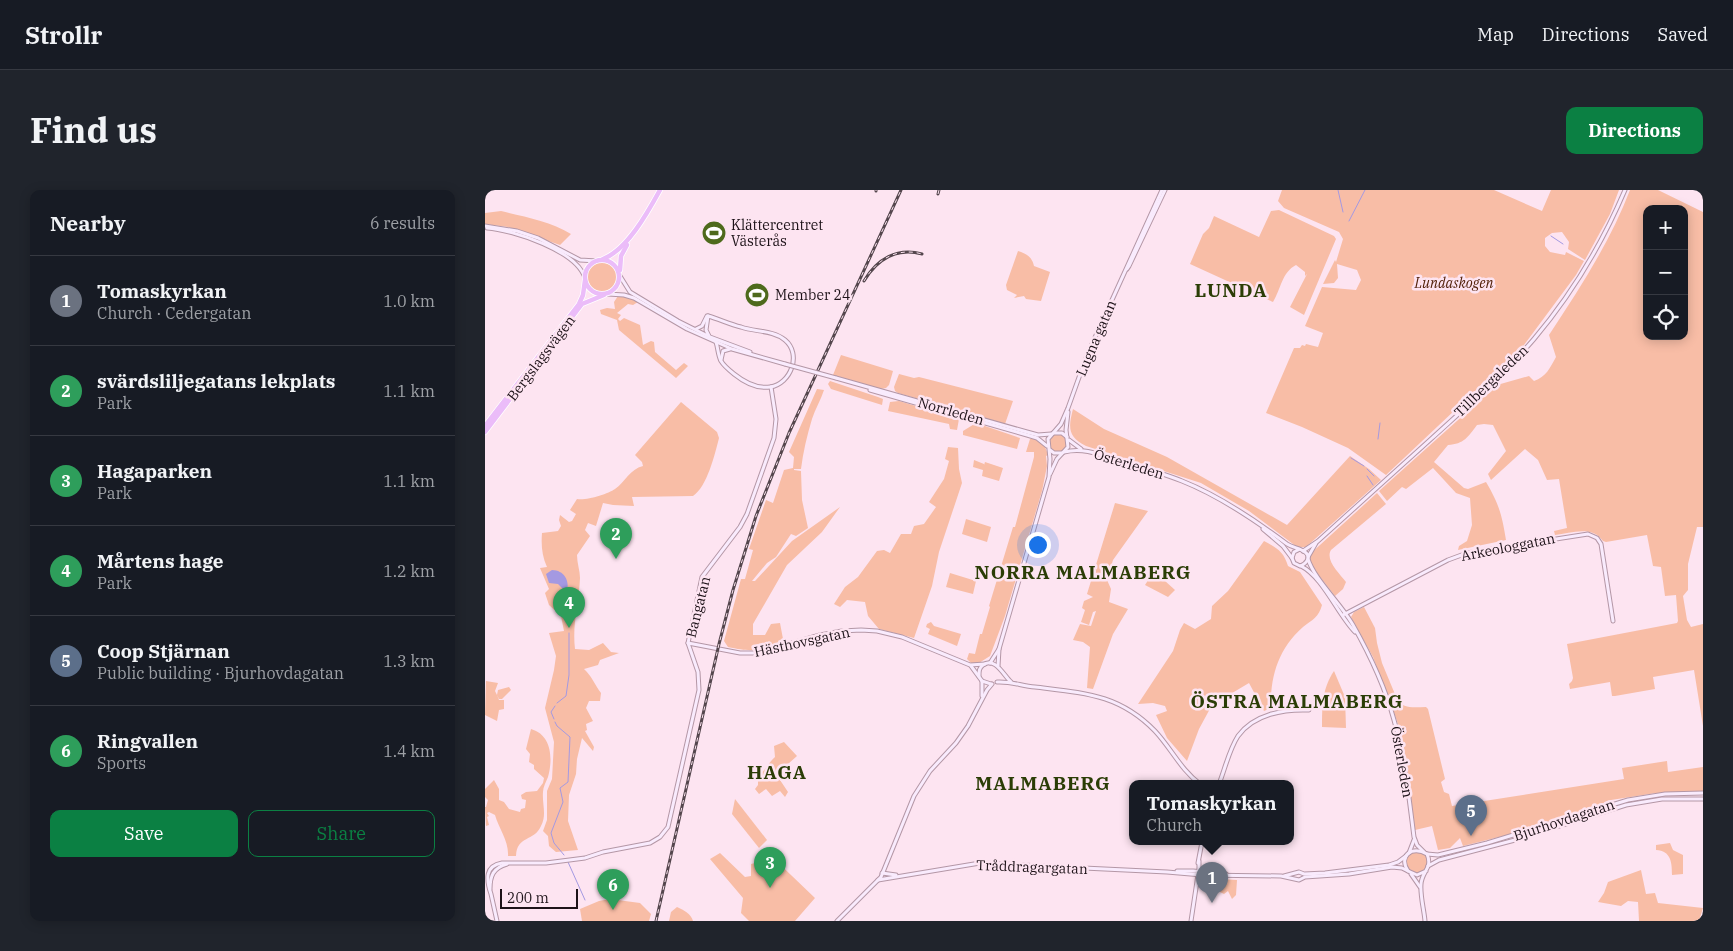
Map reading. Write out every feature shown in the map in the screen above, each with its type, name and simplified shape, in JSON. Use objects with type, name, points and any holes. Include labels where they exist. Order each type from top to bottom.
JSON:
[{"type":"highway","points":[[655,199],[622,246],[611,256],[598,261],[587,270],[585,279],[591,291],[606,294],[618,285],[623,250],[643,222],[660,190]]},
{"type":"highway","points":[[598,261],[606,261],[613,264],[619,275]]},
{"type":"highway","name":"Bergslagsvägen","points":[[485,426],[579,304],[583,295],[585,279]]},
{"type":"highway","name":"Bergslagsvägen","points":[[485,432],[583,304],[606,294]]},
{"type":"main road","name":"Lugna gatan","points":[[1052,434],[1061,424],[1087,355],[1163,190]]},
{"type":"main road","name":"Tillbergaleden","points":[[1301,550],[1318,541],[1479,395],[1533,340],[1589,261],[1605,233],[1625,190]]},
{"type":"main road","points":[[485,227],[506,228],[530,235],[560,252],[579,266],[585,279]]},
{"type":"main road","points":[[560,252],[580,260],[598,261]]},
{"type":"main road","name":"Norrleden","points":[[619,275],[630,292],[695,330],[762,357]]},
{"type":"main road","name":"Norrleden","points":[[606,294],[624,295],[634,298],[677,324],[732,349],[1038,435],[1052,434]]},
{"type":"main road","points":[[695,330],[702,326],[708,316]]},
{"type":"main road","points":[[708,316],[725,320],[741,328],[774,334],[784,339],[793,354],[793,364],[790,373],[783,381],[771,387],[757,386],[742,380],[725,367],[721,361],[716,342]]},
{"type":"main road","points":[[708,316],[709,320],[706,330],[710,337]]},
{"type":"main road","points":[[721,361],[723,351],[732,349]]},
{"type":"main road","name":"Norrleden","points":[[851,382],[881,393],[1037,438],[1048,447]]},
{"type":"main road","name":"Bangatan","points":[[497,921],[490,892],[491,871],[499,864],[547,863],[585,858],[603,852],[655,841],[668,827],[699,690],[698,672],[688,643],[702,576],[746,518],[774,438],[775,419],[771,387]]},
{"type":"main road","name":"Lugna gatan","points":[[1068,408],[1066,422],[1068,440]]},
{"type":"main road","points":[[1012,683],[998,666],[999,649],[1049,477],[1056,461],[1068,447],[1068,440],[1062,433],[1052,434],[1048,439],[1049,477]]},
{"type":"main road","name":"Österleden","points":[[1068,440],[1081,450],[1152,470],[1183,481],[1224,502],[1289,545],[1301,550]]},
{"type":"main road","points":[[1048,447],[1054,453],[1063,452]]},
{"type":"main road","name":"Österleden","points":[[1063,452],[1081,450]]},
{"type":"main road","name":"Österleden","points":[[1255,522],[1283,546],[1292,558]]},
{"type":"main road","name":"Arkeologgatan","points":[[1344,614],[1447,560],[1467,553],[1588,534],[1597,538],[1601,544],[1613,621]]},
{"type":"main road","name":"Tillbergaleden","points":[[1308,558],[1318,541]]},
{"type":"main road","points":[[1301,550],[1308,558],[1305,564],[1301,566],[1294,563],[1292,558],[1294,552],[1301,550]]},
{"type":"main road","name":"Österleden","points":[[1308,558],[1314,572],[1356,634],[1381,683],[1394,720],[1404,764],[1414,838],[1414,843],[1408,855]]},
{"type":"main road","name":"Österleden","points":[[1301,566],[1307,570],[1344,614]]},
{"type":"main road","name":"Hästhovsgatan","points":[[688,643],[757,653],[820,635],[861,630],[902,637],[970,665],[985,664]]},
{"type":"main road","points":[[990,663],[999,649]]},
{"type":"main road","points":[[998,666],[990,663],[985,664],[979,670],[979,676],[982,681],[987,684],[997,682],[1012,683],[1084,692],[1117,703],[1155,731],[1186,771],[1196,780]]},
{"type":"main road","name":"Hästhovsgatan","points":[[970,665],[979,676]]},
{"type":"main road","points":[[997,682],[1001,671]]},
{"type":"main road","points":[[981,700],[982,681]]},
{"type":"main road","points":[[837,921],[879,880],[914,796],[930,771],[956,743],[968,726],[981,700],[992,684]]},
{"type":"main road","points":[[1221,780],[1237,737],[1248,726],[1280,711],[1309,710]]},
{"type":"main road","name":"Bjurhovdagatan","points":[[1429,866],[1439,860],[1628,800],[1665,794],[1703,793]]},
{"type":"main road","name":"Bjurhovdagatan","points":[[1425,853],[1438,855],[1488,845],[1626,805],[1662,799],[1703,799]]},
{"type":"main road","name":"Österleden","points":[[1414,838],[1417,845],[1425,853]]},
{"type":"main road","points":[[1191,921],[1202,845]]},
{"type":"main road","points":[[1421,888],[1405,865],[1408,855],[1414,850],[1425,853],[1430,863],[1421,879],[1425,921]]},
{"type":"main road","name":"Tråddragargatan","points":[[879,880],[899,875],[980,863],[1281,876],[1299,880],[1304,875],[1389,865],[1398,862],[1408,855]]},
{"type":"main road","name":"Tråddragargatan","points":[[1281,876],[1301,872],[1304,875],[1349,874],[1392,867],[1402,868],[1409,872]]},
{"type":"main road","points":[[1409,872],[1420,874],[1426,871]]},
{"type":"main road","name":"Tråddragargatan","points":[[882,873],[899,875]]},
{"type":"main road","points":[[1295,873],[1295,878]]},
{"type":"green space","name":"Lundaskogen","points":[[1282,190],[1494,190],[1542,211],[1551,190],[1619,190],[1610,214],[1585,260],[1568,249],[1569,242],[1562,232],[1552,233],[1545,238],[1545,246],[1550,252],[1565,255],[1566,252],[1584,261],[1576,275],[1524,345],[1386,475],[1348,448],[1266,413],[1294,348],[1300,348],[1306,344],[1318,347],[1323,333],[1305,326],[1322,287],[1356,290],[1361,280],[1357,270],[1337,264],[1338,278],[1334,283],[1323,284],[1335,260],[1336,262],[1343,239],[1339,232],[1284,208],[1278,201]]},
{"type":"green space","points":[[1630,190],[1658,190],[1703,212],[1703,527],[1697,527],[1688,564],[1688,590],[1683,596],[1687,620],[1691,627],[1703,624],[1703,726],[1694,670],[1653,677],[1655,689],[1615,696],[1612,696],[1610,682],[1570,689],[1569,684],[1573,678],[1567,644],[1677,623],[1678,621],[1676,595],[1665,596],[1661,567],[1653,566],[1647,535],[1606,542],[1593,533],[1581,531],[1555,535],[1554,531],[1567,528],[1559,479],[1547,480],[1538,460],[1525,449],[1491,480],[1488,474],[1506,451],[1493,425],[1477,425],[1462,441],[1448,445],[1434,462],[1464,488],[1468,489],[1486,482],[1499,510],[1506,540],[1458,550],[1459,546],[1467,541],[1472,525],[1470,498],[1456,493],[1433,468],[1406,489],[1402,487],[1387,501],[1379,491],[1497,385],[1529,376],[1534,381],[1547,372],[1556,357],[1549,335],[1594,264]]},
{"type":"green space","points":[[1279,210],[1334,236],[1336,239],[1304,315],[1290,307],[1307,274],[1305,276],[1305,272],[1296,265],[1285,276],[1273,302],[1190,264],[1203,234],[1209,228],[1214,216],[1259,237],[1271,211]]},
{"type":"green space","points":[[501,211],[528,217],[571,234],[560,245],[508,227],[485,224],[485,213]]},
{"type":"green space","points":[[1018,251],[1029,256],[1034,266],[1050,272],[1041,301],[1026,299],[1024,296],[1014,298],[1017,295],[1007,290],[1006,285]]},
{"type":"green space","points":[[603,261],[614,266],[619,277],[614,288],[603,293],[592,288],[587,277],[592,266]]},
{"type":"green space","points":[[618,296],[627,297],[638,302],[633,305],[628,304],[617,313],[621,315],[618,319],[620,321],[624,318],[640,325],[643,345],[651,341],[654,342],[655,352],[676,370],[684,363],[688,366],[676,378],[619,330],[617,320],[601,314],[600,310],[607,308],[615,309],[614,302]]},
{"type":"green space","points":[[841,355],[893,371],[889,385],[881,389],[833,375]]},
{"type":"green space","points":[[899,374],[914,378],[919,377],[1013,401],[1005,424],[898,393],[894,387]]},
{"type":"green space","points":[[830,381],[883,399],[882,405],[831,389],[828,384]]},
{"type":"green space","points":[[817,389],[824,390],[812,419],[801,469],[794,469],[801,471],[802,500],[808,528],[796,536],[791,534],[776,557],[767,563],[752,581],[755,581],[792,541],[840,507],[822,532],[787,565],[753,624],[753,635],[765,635],[771,624],[780,623],[783,639],[780,644],[754,650],[728,647],[724,641],[741,579],[745,579],[753,550],[749,549],[766,500],[773,503],[784,470],[793,468],[794,457],[789,452]]},
{"type":"green space","points":[[899,401],[959,419],[957,430],[950,429],[949,424],[888,411],[890,402]]},
{"type":"green space","points":[[681,402],[717,432],[719,438],[710,470],[698,492],[693,496],[632,497],[634,506],[603,503],[596,526],[588,523],[585,530],[590,536],[577,555],[580,578],[574,631],[575,649],[589,650],[603,643],[611,652],[619,653],[600,660],[598,665],[584,669],[601,693],[600,701],[589,701],[586,708],[593,721],[586,724],[587,730],[585,731],[594,747],[593,751],[582,738],[576,774],[569,795],[568,821],[578,850],[556,852],[549,846],[548,836],[543,831],[547,820],[547,791],[552,779],[554,742],[545,708],[556,656],[549,633],[564,631],[561,616],[549,605],[545,593],[549,589],[540,568],[547,567],[542,550],[542,533],[558,531],[561,526],[560,515],[569,522],[572,521],[576,514],[570,510],[577,499],[591,498],[612,491],[631,473],[643,466],[642,462],[635,455]]},
{"type":"green space","points":[[1073,409],[1104,429],[1167,457],[1287,525],[1350,456],[1381,480],[1306,547],[1297,547],[1249,511],[1201,483],[1080,443],[1073,435],[1070,427]]},
{"type":"green space","points":[[976,423],[1020,438],[1017,449],[963,435],[963,431]]},
{"type":"green space","points":[[1058,434],[1064,437],[1067,443],[1064,449],[1058,452],[1052,449],[1049,443],[1052,437]]},
{"type":"green space","points":[[1030,439],[1042,443],[1048,455],[1046,456],[1047,466],[1042,491],[1005,616],[990,656],[979,663],[971,663],[967,659],[969,653],[975,654],[980,634],[982,634],[1013,527],[1015,527],[1034,457],[1034,452],[1026,452]]},
{"type":"green space","points":[[948,447],[958,448],[962,483],[939,552],[932,586],[914,638],[879,629],[868,616],[865,602],[847,600],[840,607],[834,604],[845,587],[858,577],[877,551],[884,550],[890,553],[901,534],[911,534],[914,526],[924,524],[936,507],[929,502],[944,479],[949,461],[945,459]]},
{"type":"green space","points":[[974,460],[984,465],[985,462],[1003,468],[999,481],[982,476],[983,470],[973,467]]},
{"type":"green space","points":[[1377,493],[1386,504],[1331,550],[1331,562],[1346,582],[1343,589],[1335,596],[1310,564],[1309,555]]},
{"type":"green space","points":[[1115,503],[1148,511],[1113,560],[1107,580],[1111,589],[1109,602],[1128,609],[1113,634],[1093,689],[1087,688],[1090,647],[1083,642],[1073,640],[1080,624],[1091,626],[1096,611],[1093,612],[1089,625],[1081,622],[1085,610],[1082,608],[1084,601],[1093,597],[1087,594]]},
{"type":"green space","points":[[966,519],[991,527],[987,542],[962,534]]},
{"type":"green space","points":[[1264,541],[1279,551],[1288,566],[1300,572],[1322,605],[1321,609],[1315,618],[1294,636],[1282,654],[1274,675],[1271,708],[1264,711],[1249,683],[1212,705],[1199,729],[1187,761],[1167,738],[1156,715],[1167,711],[1165,706],[1153,703],[1138,704],[1173,651],[1184,623],[1195,629],[1211,619],[1212,606],[1228,591]]},
{"type":"green space","points":[[1154,571],[1175,590],[1168,597],[1145,585]]},
{"type":"green space","points":[[950,573],[976,581],[973,594],[946,587]]},
{"type":"green space","points":[[1364,607],[1375,628],[1382,663],[1397,699],[1406,706],[1426,707],[1428,709],[1445,779],[1441,782],[1444,792],[1449,794],[1452,806],[1624,779],[1622,768],[1667,761],[1668,772],[1703,767],[1703,792],[1656,793],[1611,800],[1587,810],[1519,832],[1463,846],[1460,838],[1450,848],[1438,850],[1432,826],[1415,830],[1407,765],[1397,721],[1373,657],[1351,617],[1354,612]]},
{"type":"green space","points":[[931,622],[934,626],[961,634],[957,646],[928,634],[930,629],[926,627]]},
{"type":"green space","points":[[1334,671],[1345,697],[1346,728],[1322,727],[1325,691]]},
{"type":"green space","points":[[486,681],[498,683],[495,691],[499,700],[504,700],[504,709],[499,710],[497,721],[485,715]]},
{"type":"green space","points":[[509,687],[511,690],[502,699],[499,699],[497,695],[498,690]]},
{"type":"green space","points":[[531,729],[543,736],[549,748],[550,770],[543,790],[544,818],[538,831],[519,845],[516,856],[508,856],[505,840],[495,815],[489,812],[487,817],[489,825],[486,826],[485,807],[488,800],[485,797],[485,789],[494,780],[499,789],[499,800],[504,802],[509,809],[520,812],[521,809],[525,808],[526,800],[522,799],[521,795],[526,792],[537,791],[544,778],[534,769],[534,765],[529,762],[530,754],[526,749]]},
{"type":"green space","points":[[784,742],[797,756],[788,764],[791,771],[780,780],[788,792],[785,797],[780,791],[772,796],[766,789],[759,794],[755,789],[758,785],[758,776],[775,757],[774,746]]},
{"type":"green space","points":[[735,799],[767,840],[759,848],[732,814]]},
{"type":"green space","points":[[1670,843],[1673,850],[1683,855],[1683,874],[1672,875],[1670,858],[1665,852],[1656,850],[1656,845]]},
{"type":"green space","points":[[1417,851],[1427,858],[1428,862],[1421,872],[1417,873],[1407,866],[1406,862],[1413,852]]},
{"type":"green space","points":[[720,853],[745,877],[751,876],[751,864],[759,862],[768,853],[815,898],[795,921],[749,921],[741,913],[743,898],[710,859]]},
{"type":"green space","points":[[1641,870],[1646,894],[1655,893],[1658,903],[1703,908],[1699,921],[1639,921],[1638,902],[1628,901],[1621,906],[1598,902],[1608,882]]},
{"type":"green space","points":[[1210,880],[1237,880],[1236,895],[1232,899],[1228,891],[1224,894],[1216,890]]},
{"type":"green space","points":[[610,899],[640,903],[651,914],[649,921],[582,921],[580,909],[599,901]]},
{"type":"green space","points":[[677,907],[687,912],[693,921],[669,921],[671,912]]},
{"type":"shaded area","points":[[552,570],[563,574],[568,584],[567,591],[558,584],[549,583],[546,574]]},
{"type":"waterway","points":[[1338,190],[1343,212]]},
{"type":"waterway","points":[[1349,221],[1365,190]]},
{"type":"waterway","points":[[1551,236],[1563,244]]},
{"type":"waterway","points":[[1378,439],[1380,423]]},
{"type":"waterway","points":[[1351,458],[1364,466]]},
{"type":"waterway","points":[[1367,469],[1374,476]]},
{"type":"waterway","points":[[1367,476],[1373,485]]},
{"type":"waterway","points":[[567,591],[569,625]]},
{"type":"waterway","points":[[557,703],[566,696],[569,675],[569,633]]},
{"type":"waterway","points":[[554,719],[551,712],[555,706]]},
{"type":"waterway","points":[[555,722],[570,737],[568,782],[560,788],[563,802],[551,833],[554,843],[564,855]]},
{"type":"waterway","points":[[568,862],[585,900]]},
{"type":"railway","points":[[656,921],[719,644],[733,590],[756,516],[789,433],[901,190]]},
{"type":"railway","points":[[938,194],[939,190]]},
{"type":"railway","points":[[864,281],[881,261],[889,257],[904,252],[922,254]]},
{"type":"place","name":"Klättercentret Västerås","points":[[714,233]]},
{"type":"place","name":"Member 24","points":[[757,295]]},
{"type":"place","name":"svärdsliljegatans lekplats","points":[[616,559]]},
{"type":"place","name":"Mårtens hage","points":[[569,628]]},
{"type":"place","name":"Coop Stjärnan","points":[[1471,836]]},
{"type":"place","name":"Hagaparken","points":[[770,888]]},
{"type":"place","name":"Tomaskyrkan","points":[[1212,903]]},
{"type":"place","name":"Ringvallen","points":[[613,910]]},
{"type":"district","name":"LUNDA","points":[[1231,290]]},
{"type":"district","name":"NORRA MALMABERG","points":[[1083,572]]},
{"type":"district","name":"ÖSTRA MALMABERG","points":[[1297,701]]},
{"type":"district","name":"HAGA","points":[[777,772]]},
{"type":"district","name":"MALMABERG","points":[[1043,783]]}]
